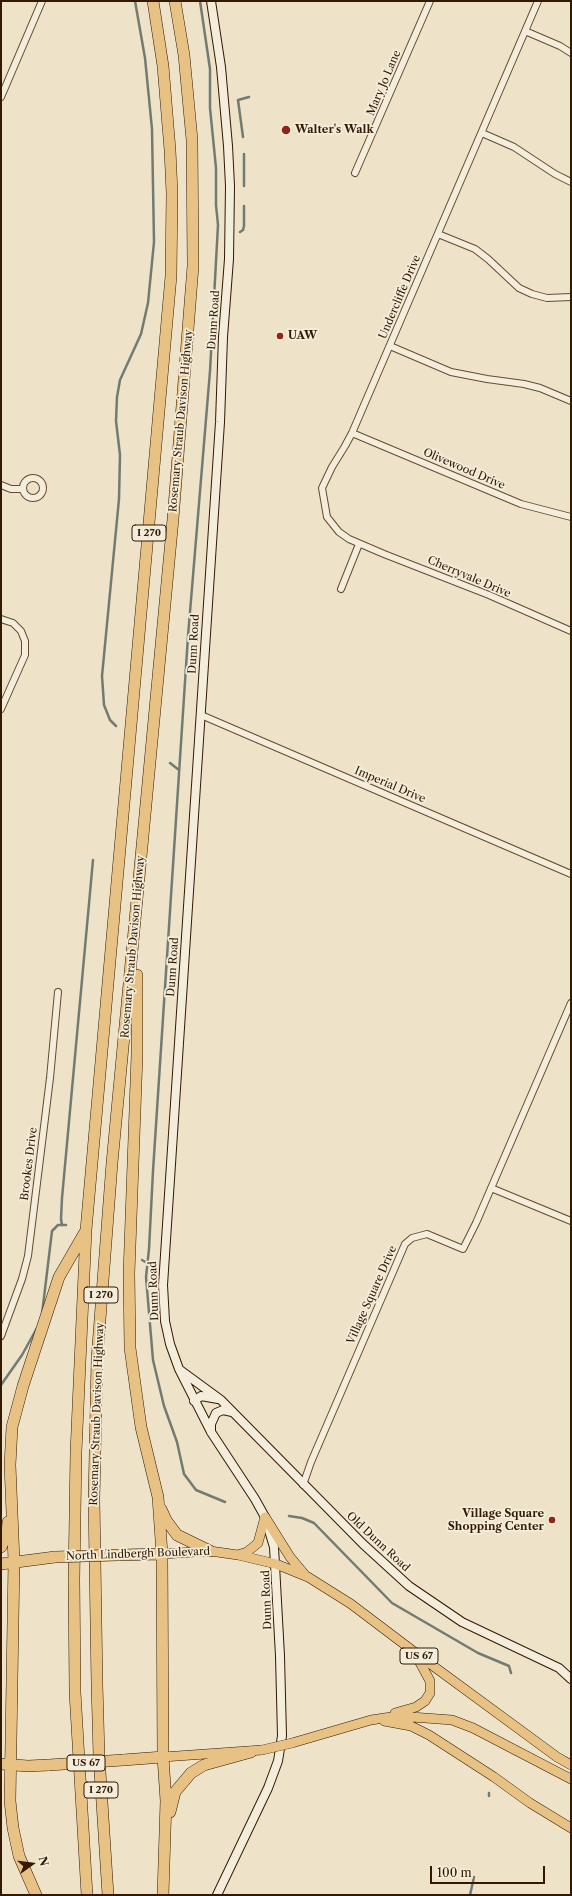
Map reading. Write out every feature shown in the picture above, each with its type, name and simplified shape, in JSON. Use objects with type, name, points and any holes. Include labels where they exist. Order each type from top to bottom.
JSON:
[{"type":"highway","name":"Rosemary Straub Davison Highway","points":[[86,1895],[75,1692],[74,1579],[76,1452],[86,1230],[171,276],[172,193],[170,150],[163,66],[153,1]]},
{"type":"highway","name":"Rosemary Straub Davison Highway","points":[[108,1895],[97,1684],[94,1499],[96,1394],[104,1247],[174,512],[193,266],[194,224],[192,140],[184,55],[175,1]]},
{"type":"highway","points":[[137,908],[137,1055],[129,1273],[130,1348],[142,1427],[159,1502],[166,1520],[177,1535],[210,1551]]},
{"type":"highway","points":[[36,1895],[19,1856],[13,1828],[6,1764],[14,1561],[10,1465],[12,1427],[23,1386],[59,1277],[86,1230]]},
{"type":"highway","points":[[1,1547],[7,1533],[12,1500]]},
{"type":"highway","points":[[159,1502],[162,1554],[163,1757],[166,1801],[163,1895]]},
{"type":"highway","points":[[160,1524],[172,1540],[179,1544],[210,1551]]},
{"type":"highway","name":"North Lindbergh Boulevard","points":[[1,1564],[14,1561],[55,1557],[162,1554]]},
{"type":"highway","points":[[164,1858],[171,1805],[175,1792],[182,1782],[191,1773],[204,1765],[256,1751]]},
{"type":"highway","name":"US 67","points":[[6,1764],[49,1765],[163,1757]]},
{"type":"main road","points":[[238,1555],[247,1552],[258,1543],[264,1517]]},
{"type":"main road","points":[[264,1517],[290,1557],[308,1577]]},
{"type":"main road","name":"North Lindbergh Boulevard","points":[[162,1554],[210,1551],[238,1555],[276,1564],[308,1577],[351,1604],[412,1651],[557,1757],[571,1765]]},
{"type":"main road","points":[[371,1720],[416,1707],[425,1701],[430,1693],[430,1681],[412,1651]]},
{"type":"main road","name":"US 67","points":[[163,1757],[256,1751],[292,1743],[371,1720],[398,1716],[452,1720],[473,1728],[571,1779]]},
{"type":"main road","points":[[371,1720],[393,1721],[411,1726],[428,1735],[494,1777],[530,1803],[571,1828]]},
{"type":"street","points":[[1,97],[42,1]]},
{"type":"street","name":"Dunn Road","points":[[211,1],[226,107],[230,179],[230,221],[223,337],[220,422],[163,1268],[165,1322],[170,1344],[179,1369],[194,1401],[211,1432],[242,1478],[264,1517],[274,1547],[276,1564],[282,1736],[278,1761],[268,1788],[217,1895]]},
{"type":"street","name":"Mary Jo Lane","points":[[356,173],[430,1]]},
{"type":"street","name":"Undercliffe Drive","points":[[359,544],[339,532],[327,517],[322,488],[332,467],[346,446],[352,433],[538,1]]},
{"type":"street","points":[[525,31],[560,46],[571,53]]},
{"type":"street","points":[[482,133],[514,147],[555,174],[571,182]]},
{"type":"street","points":[[438,234],[475,249],[519,288],[532,294],[547,298],[571,297]]},
{"type":"street","points":[[390,346],[451,372],[524,384],[540,388],[571,401]]},
{"type":"street","name":"Olivewood Drive","points":[[352,433],[514,502],[571,517]]},
{"type":"street","points":[[1,485],[11,489],[23,489]]},
{"type":"street","points":[[341,589],[359,544]]},
{"type":"street","name":"Cherryvale Drive","points":[[359,544],[463,584],[571,631]]},
{"type":"street","points":[[1,619],[17,627],[21,631],[25,641],[25,655],[1,709]]},
{"type":"street","name":"Imperial Drive","points":[[201,715],[571,874]]},
{"type":"street","name":"Brookes Drive","points":[[1,1336],[22,1279],[28,1256],[50,1078],[58,992]]},
{"type":"street","name":"Village Square Drive","points":[[303,1484],[311,1462],[405,1244],[412,1238],[427,1234],[463,1249],[571,1003]]},
{"type":"street","points":[[491,1188],[571,1221]]},
{"type":"street","name":"Old Dunn Road","points":[[179,1369],[221,1400],[303,1484],[392,1571],[425,1599],[462,1622],[559,1668],[571,1679]]},
{"type":"street","points":[[194,1401],[201,1396],[221,1400]]},
{"type":"street","points":[[211,1432],[211,1424],[216,1413],[223,1410],[232,1412]]},
{"type":"waterway","points":[[116,726],[110,720],[104,705],[102,676],[119,499],[120,455],[116,421],[117,397],[120,380],[141,334],[148,303],[154,242],[152,129],[145,58],[135,1]]},
{"type":"waterway","points":[[200,1],[210,69],[210,108],[216,168],[216,205],[218,225],[210,371],[188,636],[146,1277],[153,1360],[164,1406],[177,1442],[184,1474],[196,1490],[225,1502]]},
{"type":"waterway","points":[[243,137],[238,100],[249,97]]},
{"type":"waterway","points":[[244,154],[244,186]]},
{"type":"waterway","points":[[240,232],[243,230],[244,226],[244,206]]},
{"type":"waterway","points":[[170,763],[179,770]]},
{"type":"waterway","points":[[62,1225],[62,1198],[93,860]]},
{"type":"waterway","points":[[42,1314],[52,1231],[58,1225],[66,1225]]},
{"type":"waterway","points":[[142,1260],[147,1263]]},
{"type":"waterway","points":[[1,1385],[22,1355],[37,1328]]},
{"type":"waterway","points":[[289,1516],[302,1518],[314,1523],[392,1603],[478,1653],[509,1666],[511,1673]]},
{"type":"waterway","points":[[470,1895],[474,1877]]},
{"type":"place","name":"Walter's Walk","points":[[286,130]]},
{"type":"place","name":"UAW","points":[[280,336]]},
{"type":"place","name":"Village Square Shopping Center","points":[[552,1520]]}]
